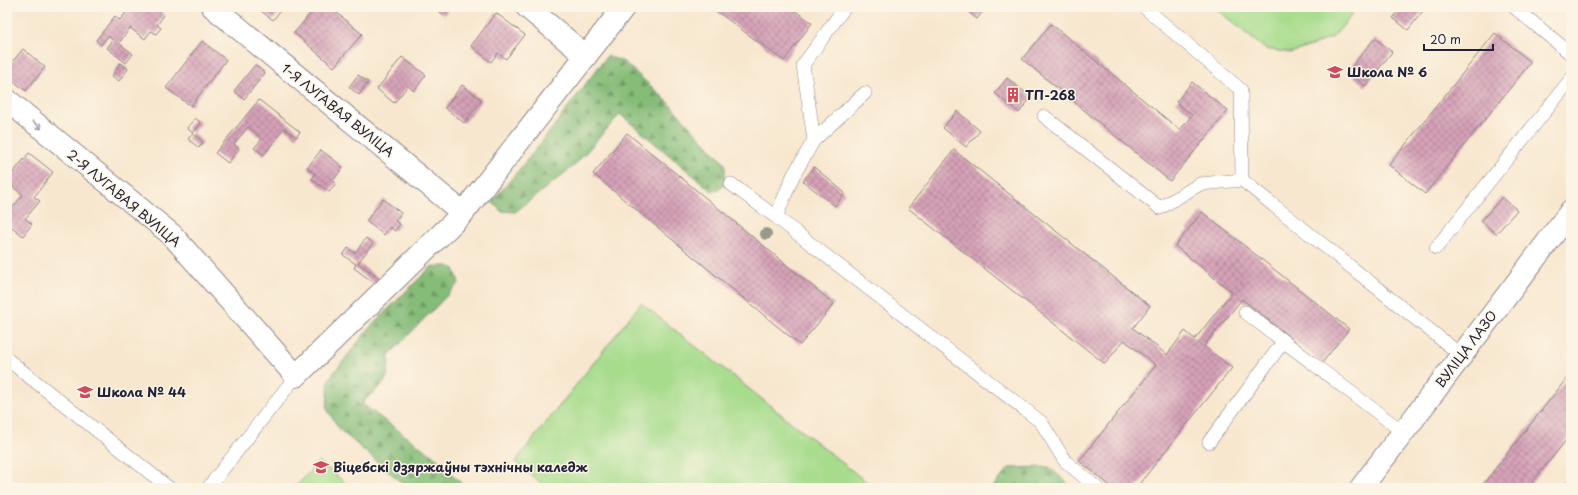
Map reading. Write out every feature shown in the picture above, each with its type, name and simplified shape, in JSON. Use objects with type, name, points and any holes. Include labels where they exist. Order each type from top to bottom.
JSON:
[{"type":"street","name":"1-Я ЛУГАВАЯ ВУЛІЦА","points":[[213,7],[463,213]]},
{"type":"street","points":[[527,7],[586,56]]},
{"type":"street","points":[[296,376],[463,213],[624,7]]},
{"type":"street","name":"2-Я ЛУГАВАЯ ВУЛІЦА","points":[[7,100],[172,235],[296,376]]},
{"type":"street","name":"ВУЛІЦА ЛАЗО","points":[[1361,488],[1571,211]]},
{"type":"lane","points":[[814,140],[803,65],[845,7]]},
{"type":"lane","points":[[1144,7],[1241,90],[1242,180]]},
{"type":"lane","points":[[1514,7],[1571,54]]},
{"type":"lane","points":[[1436,248],[1571,79]]},
{"type":"lane","points":[[776,217],[793,176],[814,140],[865,93]]},
{"type":"lane","points":[[1044,116],[1160,208],[1200,184],[1242,180],[1461,355]]},
{"type":"lane","points":[[731,184],[776,217],[1040,422],[1065,461],[1097,488]]},
{"type":"lane","points":[[1245,312],[1403,432]]},
{"type":"lane","points":[[1209,442],[1283,342]]},
{"type":"lane","points":[[7,359],[169,488]]},
{"type":"lane","points":[[208,488],[296,376]]},
{"type":"green space","points":[[1214,7],[1357,7],[1333,37],[1291,53],[1265,49]]},
{"type":"green space","points":[[607,56],[624,62],[664,98],[725,164],[725,185],[713,192],[620,114],[575,165],[515,212],[501,211],[492,202],[538,147]]},
{"type":"green space","points":[[446,266],[454,268],[459,283],[389,355],[388,373],[385,381],[362,404],[436,458],[466,488],[408,488],[339,429],[327,409],[329,379],[370,327],[431,267]]},
{"type":"green space","points":[[641,303],[874,488],[547,488],[515,462]]},
{"type":"green space","points":[[319,461],[351,488],[295,488]]},
{"type":"green space","points":[[1049,467],[1073,488],[992,488],[1009,468]]},
{"type":"building","points":[[130,7],[155,7],[164,15],[157,25],[161,28],[156,34],[151,31],[145,39],[130,28],[119,43],[133,54],[126,63],[107,48],[113,40],[108,36],[101,45],[96,40],[115,16],[120,20]]},
{"type":"building","points":[[256,7],[283,7],[273,20]]},
{"type":"building","points":[[316,7],[330,7],[362,34],[334,67],[294,33]]},
{"type":"building","points":[[433,7],[450,7],[444,15]]},
{"type":"building","points":[[711,7],[790,7],[812,23],[784,61]]},
{"type":"building","points":[[963,7],[986,7],[977,19]]},
{"type":"building","points":[[1402,7],[1426,7],[1408,30],[1393,18]]},
{"type":"building","points":[[496,13],[525,35],[506,59],[498,53],[491,62],[471,46]]},
{"type":"building","points":[[1051,24],[1180,130],[1192,115],[1176,102],[1192,82],[1228,111],[1170,181],[1022,59]]},
{"type":"building","points":[[1495,33],[1531,62],[1425,194],[1389,165]]},
{"type":"building","points":[[1375,38],[1392,52],[1365,86],[1348,71]]},
{"type":"building","points":[[202,41],[226,60],[191,106],[166,88]]},
{"type":"building","points":[[23,49],[45,67],[26,91],[7,76],[7,68]]},
{"type":"building","points":[[402,57],[426,75],[414,91],[408,86],[394,103],[377,89]]},
{"type":"building","points":[[120,63],[128,69],[119,81],[112,76]]},
{"type":"building","points":[[255,65],[265,73],[244,99],[234,91]]},
{"type":"building","points":[[358,75],[368,82],[359,95],[349,87]]},
{"type":"building","name":"ТП-268","points":[[1007,78],[1031,97],[1019,113],[995,93]]},
{"type":"building","points":[[462,85],[482,100],[464,123],[445,108]]},
{"type":"building","points":[[259,100],[300,132],[296,137],[284,128],[264,155],[254,148],[262,139],[248,127],[234,144],[239,149],[228,163],[215,153]]},
{"type":"building","points":[[957,111],[980,131],[966,147],[943,128]]},
{"type":"building","points":[[195,118],[201,123],[193,133],[187,128]]},
{"type":"building","points":[[193,133],[203,142],[199,148],[188,139]]},
{"type":"building","points":[[627,133],[834,304],[800,345],[593,174]]},
{"type":"building","points":[[321,150],[343,167],[333,181],[336,183],[329,192],[312,179],[315,174],[307,168]]},
{"type":"building","points":[[954,150],[1150,306],[1133,328],[1167,355],[1185,331],[1195,339],[1232,292],[1175,246],[1202,212],[1349,329],[1322,363],[1242,299],[1204,346],[1232,368],[1136,488],[1113,488],[1079,461],[1156,365],[1124,340],[1105,364],[908,208]]},
{"type":"building","points":[[29,153],[53,172],[34,197],[40,201],[25,219],[32,224],[23,236],[7,223],[7,214],[23,195],[7,182],[7,180]]},
{"type":"building","points":[[814,167],[845,193],[835,206],[803,181]]},
{"type":"building","points":[[1502,197],[1517,210],[1496,234],[1481,221]]},
{"type":"building","points":[[383,199],[401,213],[395,221],[400,224],[395,231],[390,227],[384,235],[366,221]]},
{"type":"building","points":[[366,238],[373,243],[358,263],[380,279],[377,285],[354,268],[356,264],[343,255],[348,248],[355,253]]},
{"type":"building","points":[[1571,373],[1571,434],[1528,488],[1480,488]]},
{"type":"place","name":"Школа № 6","points":[[1335,72]]},
{"type":"place","name":"ТП-268","points":[[1013,95]]},
{"type":"place","name":"Школа № 44","points":[[85,392]]},
{"type":"place","name":"Віцебскі дзяржаўны тэхнічны каледж","points":[[321,467]]}]
